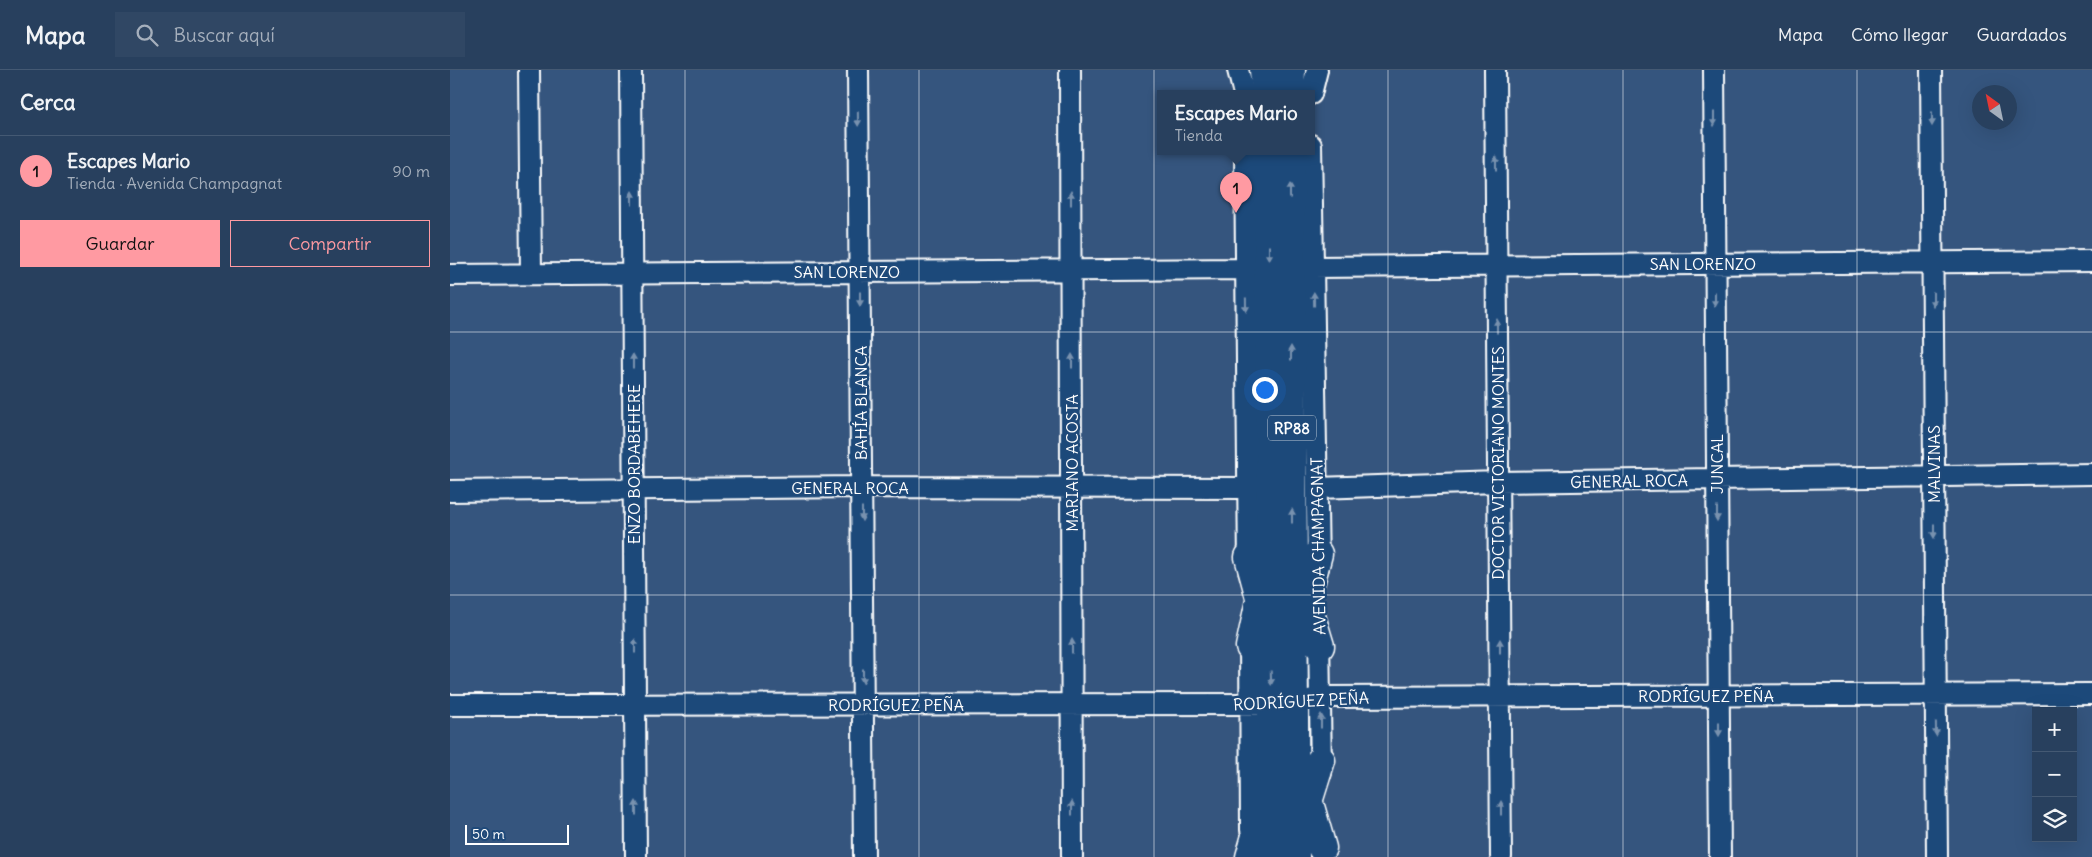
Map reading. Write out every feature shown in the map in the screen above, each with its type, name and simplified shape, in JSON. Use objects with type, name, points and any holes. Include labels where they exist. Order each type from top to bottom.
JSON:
[{"type":"highway","points":[[1264,70],[1266,90]]},
{"type":"highway","points":[[1290,90],[1292,70]]},
{"type":"highway","name":"AVENIDA CHAMPAGNAT","points":[[1268,155],[1283,555],[1284,646],[1272,704],[1285,759],[1277,853]]},
{"type":"highway","name":"AVENIDA CHAMPAGNAT","points":[[1283,555],[1290,155]]},
{"type":"highway","points":[[1283,555],[1261,599],[1284,646]]},
{"type":"highway","points":[[1283,555],[1306,601],[1284,646]]},
{"type":"highway","points":[[1285,759],[1310,799],[1322,852]]},
{"type":"highway","points":[[1277,853],[1264,806],[1285,759]]},
{"type":"highway","points":[[1277,853],[1310,799]]},
{"type":"street","points":[[529,70],[531,274]]},
{"type":"street","name":"ENZO BORDABEHERE","points":[[631,70],[636,857]]},
{"type":"street","name":"BAHÍA BLANCA","points":[[858,70],[864,857]]},
{"type":"street","name":"MARIANO ACOSTA","points":[[1070,70],[1072,857]]},
{"type":"street","points":[[1238,70],[1243,90]]},
{"type":"street","points":[[1244,70],[1244,90]]},
{"type":"street","points":[[1311,90],[1312,70]]},
{"type":"street","points":[[1312,90],[1317,70]]},
{"type":"street","name":"DOCTOR VICTORIANO MONTES","points":[[1495,70],[1501,857]]},
{"type":"street","name":"JUNCAL","points":[[1714,70],[1720,857]]},
{"type":"street","name":"MALVINAS","points":[[1931,70],[1937,857]]},
{"type":"street","name":"AVENIDA CHAMPAGNAT","points":[[1245,155],[1249,488],[1283,555],[1284,646],[1320,697],[1285,759],[1322,852]]},
{"type":"street","name":"AVENIDA CHAMPAGNAT","points":[[1283,555],[1317,488],[1311,155]]},
{"type":"street","name":"SAN LORENZO","points":[[1313,267],[2092,261]]},
{"type":"street","name":"SAN LORENZO","points":[[450,275],[1245,269]]},
{"type":"street","name":"GENERAL ROCA","points":[[1317,488],[1498,482],[2092,474]]},
{"type":"street","name":"GENERAL ROCA","points":[[450,491],[861,487],[1249,488]]},
{"type":"street","name":"RODRÍGUEZ PEÑA","points":[[450,706],[635,704],[1272,704],[1320,697],[2092,694]]},
{"type":"place","name":"Escapes Mario","points":[[1236,213]]}]
